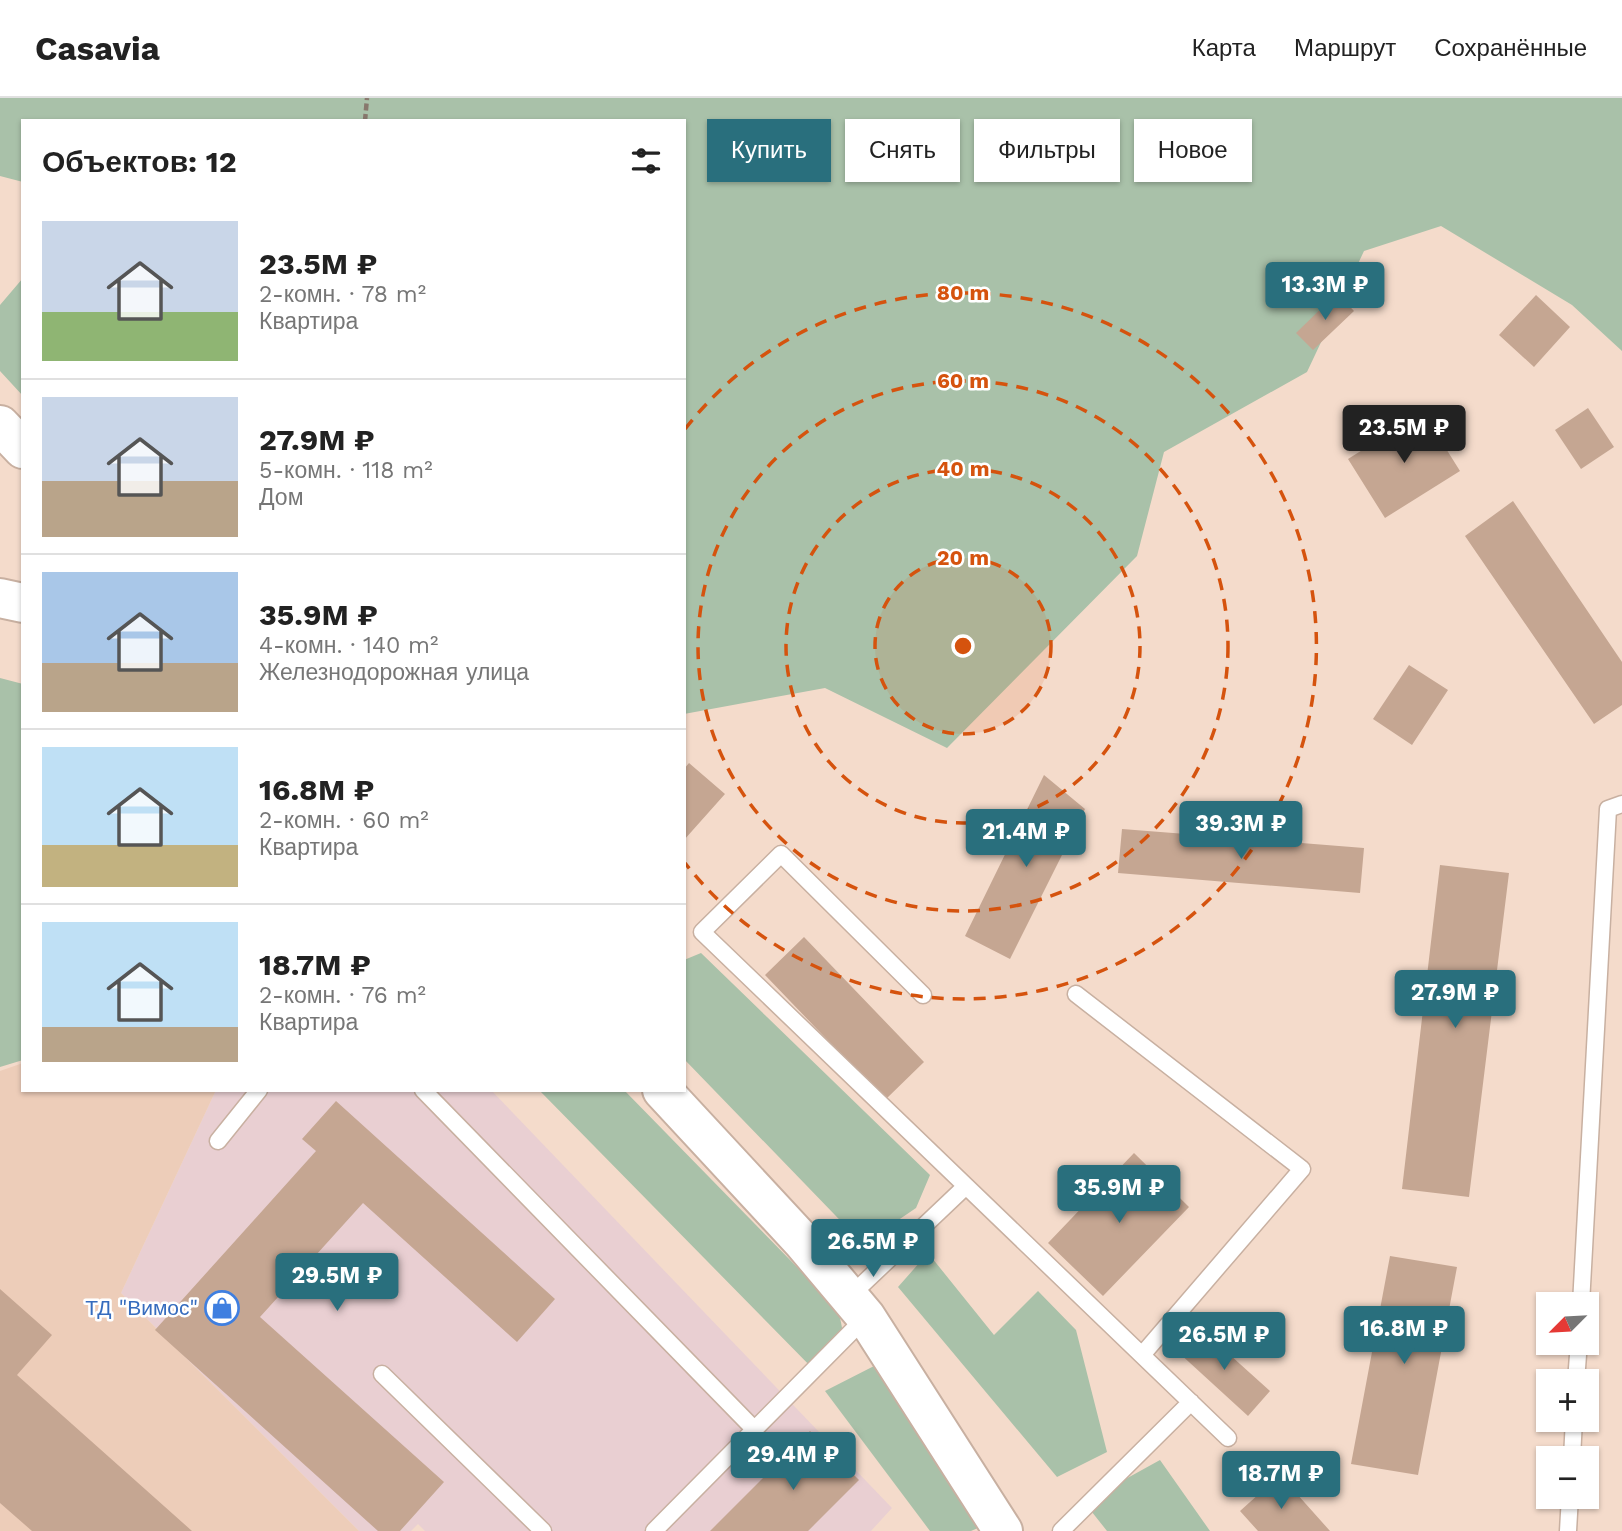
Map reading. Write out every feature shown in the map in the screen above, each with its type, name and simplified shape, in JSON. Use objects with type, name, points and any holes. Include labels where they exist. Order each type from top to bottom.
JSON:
[{"type":"street","points":[[0,425],[21,447]]},
{"type":"street","points":[[0,598],[21,603]]},
{"type":"street","points":[[664,1092],[802,1241],[858,1307],[1003,1531]]},
{"type":"lane","points":[[1582,1292],[1608,809],[1622,804]]},
{"type":"lane","points":[[923,995],[781,854],[702,932],[1228,1438]]},
{"type":"lane","points":[[1076,994],[1303,1169],[1142,1355]]},
{"type":"lane","points":[[218,1141],[257,1092]]},
{"type":"lane","points":[[425,1092],[755,1430]]},
{"type":"lane","points":[[654,1531],[755,1430],[858,1307],[966,1186]]},
{"type":"lane","points":[[382,1374],[543,1531]]},
{"type":"lane","points":[[1061,1531],[1191,1402]]},
{"type":"lane","points":[[1568,1531],[1569,1509]]},
{"type":"path","points":[[365,119],[367,98]]},
{"type":"shaded area","points":[[21,1064],[21,1092],[215,1092],[121,1293],[359,1531],[0,1531],[0,1071]]},
{"type":"shaded area","points":[[215,1092],[493,1092],[892,1508],[871,1531],[425,1531],[418,1524],[411,1531],[359,1531],[121,1293]]},
{"type":"green space","points":[[0,98],[1622,98],[1622,351],[1572,305],[1441,226],[1364,251],[1307,372],[1164,452],[1137,556],[947,748],[825,688],[686,714],[686,119],[21,119],[21,181],[0,176]]},
{"type":"green space","points":[[21,280],[21,394],[0,371],[0,305]]},
{"type":"green space","points":[[0,678],[21,683],[21,1061],[0,1067]]},
{"type":"green space","points":[[701,953],[930,1175],[916,1208],[863,1244],[686,1061],[686,959]]},
{"type":"green space","points":[[541,1092],[626,1092],[837,1308],[843,1338],[834,1359],[820,1376]]},
{"type":"green space","points":[[928,1253],[994,1335],[1038,1291],[1076,1330],[1107,1452],[1057,1477],[898,1287]]},
{"type":"green space","points":[[876,1365],[992,1522],[971,1531],[930,1531],[825,1391]]},
{"type":"green space","points":[[1160,1460],[1210,1531],[1107,1531],[1084,1502]]},
{"type":"building","points":[[1337,293],[1354,311],[1313,350],[1296,333]]},
{"type":"building","points":[[1536,295],[1570,327],[1534,367],[1499,335]]},
{"type":"building","points":[[1588,408],[1614,447],[1581,469],[1555,430]]},
{"type":"building","points":[[1423,412],[1460,471],[1385,518],[1348,459]]},
{"type":"building","points":[[1513,501],[1622,662],[1622,705],[1594,724],[1465,536]]},
{"type":"building","points":[[1409,665],[1448,690],[1412,745],[1373,719]]},
{"type":"building","points":[[689,763],[725,794],[686,838],[686,767]]},
{"type":"building","points":[[1044,775],[1085,809],[1010,959],[965,936]]},
{"type":"building","points":[[1122,829],[1364,848],[1360,893],[1118,873]]},
{"type":"building","points":[[1440,865],[1509,873],[1469,1197],[1402,1189]]},
{"type":"building","points":[[804,937],[924,1062],[885,1100],[765,975]]},
{"type":"building","name":"ТД \"Вимос\"","points":[[336,1101],[555,1299],[517,1342],[363,1203],[260,1317],[444,1482],[400,1531],[378,1531],[155,1330],[316,1151],[302,1139]]},
{"type":"building","points":[[1134,1153],[1189,1207],[1103,1296],[1048,1243]]},
{"type":"building","points":[[1390,1256],[1457,1267],[1418,1475],[1351,1464]]},
{"type":"building","points":[[0,1289],[52,1335],[17,1375],[192,1531],[32,1531],[0,1503]]},
{"type":"building","points":[[1200,1328],[1270,1391],[1248,1416],[1178,1352]]},
{"type":"building","points":[[810,1431],[859,1480],[808,1531],[710,1531]]},
{"type":"building","points":[[1280,1475],[1330,1531],[1258,1531],[1240,1511]]},
{"type":"place","name":"ТД \"Вимос\"","points":[[222,1308]]}]
